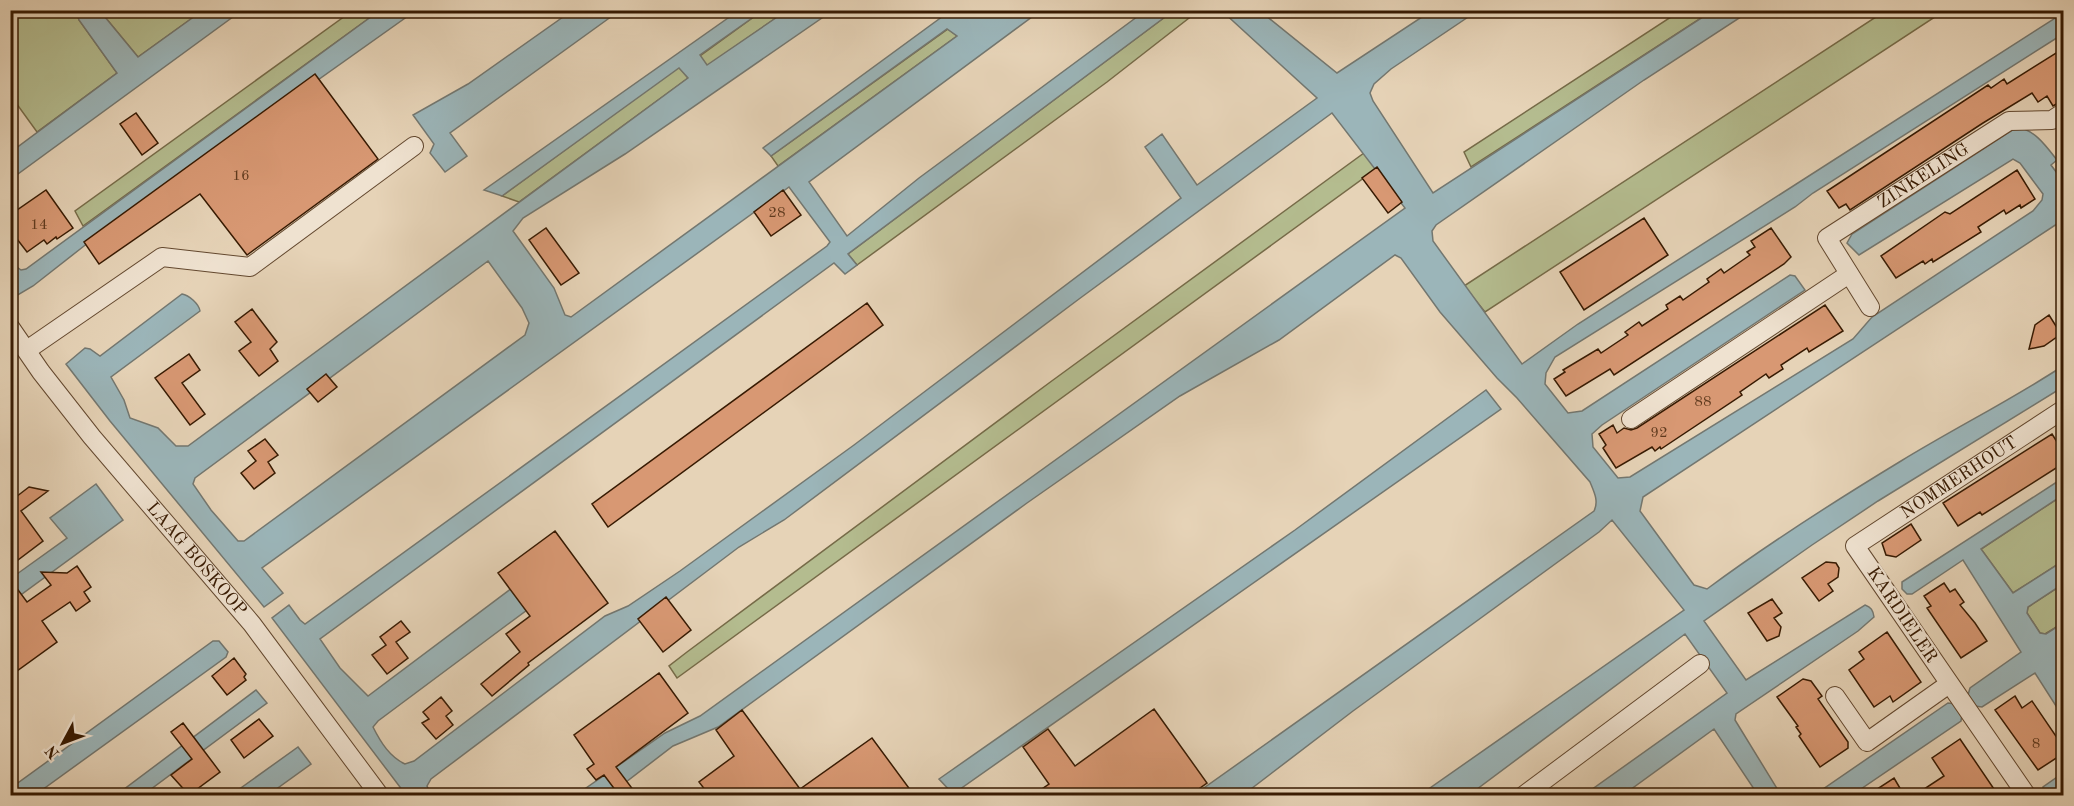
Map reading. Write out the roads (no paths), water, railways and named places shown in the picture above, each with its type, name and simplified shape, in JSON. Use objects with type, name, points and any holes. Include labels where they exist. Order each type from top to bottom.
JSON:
[{"type":"street","name":"ZINKELING","points":[[1870,307],[1827,238],[2009,121],[2052,120],[2064,112]]},
{"type":"street","points":[[27,350],[162,257],[250,267],[414,146]]},
{"type":"street","points":[[1630,419],[1849,274]]},
{"type":"street","name":"LAAG BOSKOOP","points":[[10,327],[41,372],[92,437],[252,624],[380,795]]},
{"type":"street","name":"NOMMERHOUT","points":[[1855,546],[2064,409]]},
{"type":"street","name":"KARDIELER","points":[[1855,546],[1964,706],[2019,793]]},
{"type":"street","points":[[1523,795],[1700,664]]},
{"type":"street","points":[[1835,696],[1867,742],[1949,684]]},
{"type":"water","points":[[573,10],[619,11],[450,133],[467,156],[445,172],[430,153],[434,144],[413,115],[468,84]]},
{"type":"water","points":[[76,11],[100,11],[138,57],[202,11],[241,11],[11,179],[11,152],[117,73],[79,20]]},
{"type":"water","points":[[379,11],[415,11],[84,246],[33,286],[11,299],[10,262],[21,270],[26,269]]},
{"type":"water","points":[[738,11],[762,11],[700,55],[707,65],[786,11],[832,11],[625,154],[523,218],[513,231],[554,288],[565,315],[571,317],[957,36],[947,29],[771,156],[763,148],[950,11],[1040,11],[809,182],[847,236],[919,178],[1145,11],[1173,11],[848,254],[857,265],[845,274],[834,263],[320,639],[340,668],[368,696],[512,588],[527,610],[373,727],[386,749],[405,764],[414,761],[605,616],[628,606],[680,571],[854,445],[1181,198],[1145,147],[1162,134],[1197,185],[1317,98],[1222,11],[1260,11],[1337,73],[1431,11],[1477,11],[1391,69],[1374,84],[1370,93],[1433,193],[1712,11],[1750,11],[1644,80],[1436,225],[1432,231],[1433,241],[1522,364],[1578,324],[2063,13],[2063,34],[1813,193],[1795,207],[1555,357],[1546,373],[1545,384],[1568,413],[1582,411],[1790,275],[1795,276],[1805,290],[1602,425],[1592,434],[1593,447],[1618,478],[1630,477],[1853,339],[1872,317],[2033,211],[2042,200],[2043,194],[2020,163],[2013,159],[1859,255],[1847,243],[1852,234],[2017,127],[2029,131],[2040,139],[2057,160],[2051,165],[2057,173],[2063,171],[2063,220],[1643,497],[1640,511],[1694,585],[1707,589],[1852,491],[2063,366],[2063,387],[1878,501],[1704,621],[1746,680],[1865,605],[1872,611],[1874,617],[1858,631],[1736,714],[1735,720],[1781,795],[1758,795],[1714,729],[1623,795],[1584,795],[1727,693],[1685,634],[1469,795],[1420,795],[1684,610],[1612,520],[1599,532],[1353,711],[1243,795],[1194,795],[1594,511],[1596,504],[1590,482],[1440,312],[1401,258],[1395,255],[1279,340],[1180,396],[1027,503],[718,727],[673,746],[609,795],[576,795],[665,733],[700,716],[1405,208],[1332,113],[784,520],[739,547],[431,779],[427,786],[431,795],[406,795],[272,618],[289,605],[305,624],[827,246],[830,242],[789,187],[262,568],[283,593],[264,607],[110,421],[66,364],[85,348],[100,356],[182,294],[191,298],[200,311],[111,377],[124,400],[130,418],[158,428],[176,446],[188,446],[688,78],[679,68],[502,196],[484,190]],"holes":[[[488,261],[522,308],[529,323],[525,335],[244,541],[238,541],[211,510],[193,484],[195,478]]]},
{"type":"water","points":[[1486,390],[1501,409],[953,794],[939,779],[1295,530]]},
{"type":"water","points":[[2063,478],[2063,495],[1981,549],[2013,593],[2063,561],[2063,584],[2028,607],[2027,613],[2040,633],[2046,634],[2063,623],[2063,672],[2060,674],[2063,679],[2063,717],[2035,673],[1982,707],[1975,706],[1962,714],[1961,721],[1852,795],[1813,796],[1948,703],[1956,704],[1968,695],[1970,688],[2021,652],[1963,560],[1912,594],[1907,594],[1902,589],[1902,582]]},
{"type":"water","points":[[96,484],[123,520],[11,602],[10,579],[67,538],[50,518]]},
{"type":"water","points":[[213,641],[219,641],[228,652],[226,657],[35,795],[11,795],[11,788]]},
{"type":"water","points":[[256,690],[267,703],[143,795],[115,796]]},
{"type":"water","points":[[298,747],[311,764],[268,795],[231,795]]},
{"type":"water","points":[[2063,773],[2063,795],[2043,795],[2043,787]]}]
